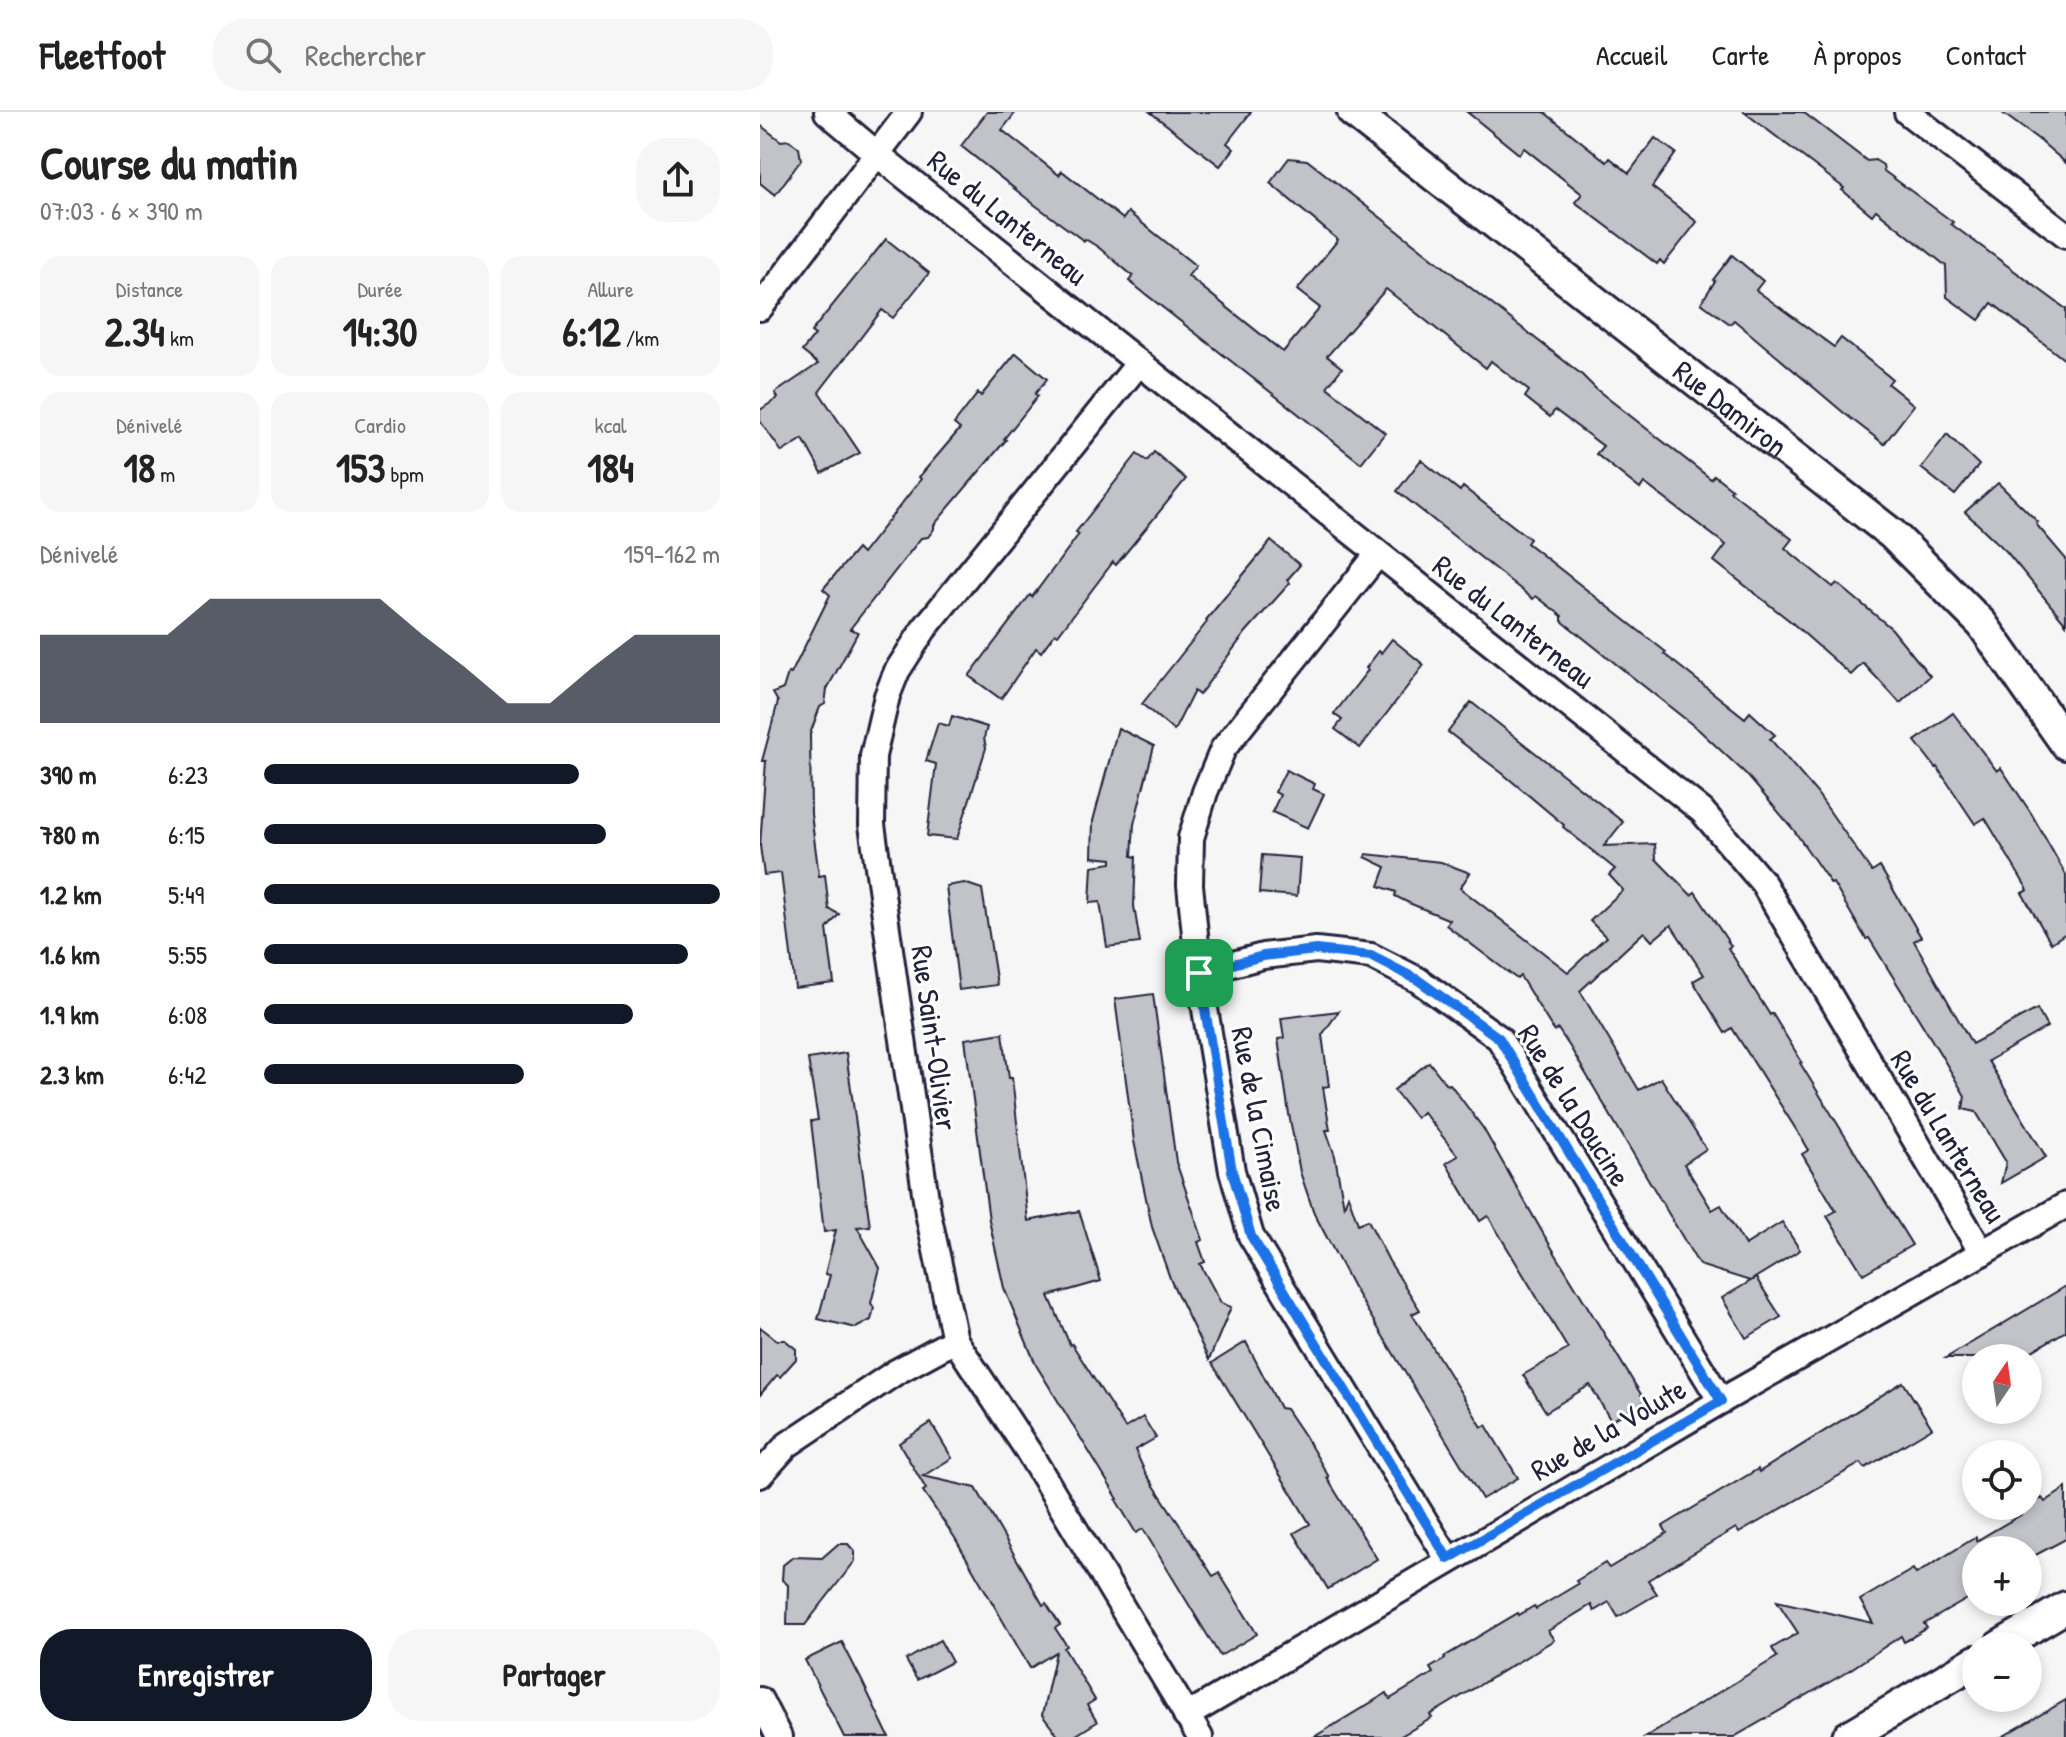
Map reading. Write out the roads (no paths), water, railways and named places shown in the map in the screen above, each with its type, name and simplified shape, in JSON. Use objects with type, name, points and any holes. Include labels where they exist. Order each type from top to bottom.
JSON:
[{"type":"street","name":"Rue du Lanterneau","points":[[827,112],[1702,811],[1763,883],[1982,1253]]},
{"type":"street","name":"Rue du Lanterneau","points":[[760,308],[909,112]]},
{"type":"street","name":"Rue Damiron","points":[[1353,112],[1892,534],[1982,624],[2066,744]]},
{"type":"street","points":[[1907,112],[2066,235]]},
{"type":"street","name":"Rue Saint-Olivier","points":[[1139,363],[924,629],[897,671],[887,696],[873,756],[872,825],[928,1213],[955,1340],[1028,1451],[1200,1737]]},
{"type":"street","name":"Rue de la Cimaise","points":[[1378,554],[1223,749],[1191,838],[1190,885],[1199,973],[1232,1171],[1251,1236],[1448,1559]]},
{"type":"street","name":"Rue de la Doucine","points":[[1199,973],[1263,956],[1316,950],[1371,956],[1418,980],[1499,1038],[1721,1401]]},
{"type":"street","name":"Rue de la Volute","points":[[1186,1716],[1448,1559],[2066,1205]]},
{"type":"street","points":[[760,1475],[787,1445],[896,1372],[955,1340]]},
{"type":"street","points":[[2024,1632],[2066,1607]]},
{"type":"street","points":[[1848,1737],[1962,1669]]},
{"type":"street","points":[[760,1700],[779,1737]]}]
